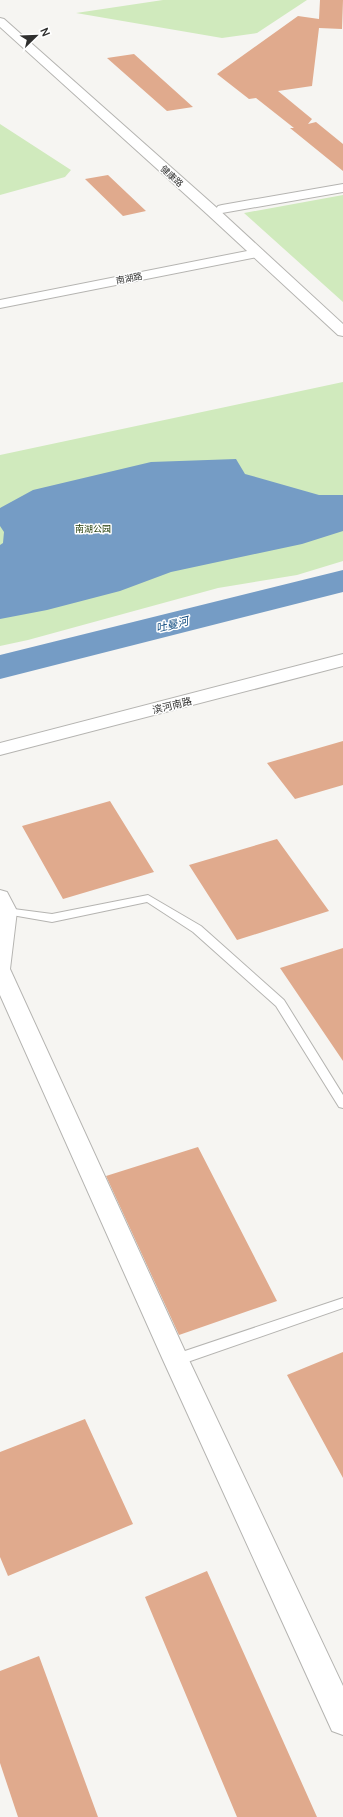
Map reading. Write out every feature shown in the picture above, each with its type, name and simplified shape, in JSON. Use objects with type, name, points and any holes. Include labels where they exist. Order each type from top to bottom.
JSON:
[{"type":"main road","name":"健康路","points":[[0,9],[343,319]]},
{"type":"main road","name":"健康路","points":[[0,21],[343,332]]},
{"type":"main road","name":"南湖路","points":[[0,304],[257,253]]},
{"type":"main road","name":"滨河南路","points":[[0,749],[343,660]]},
{"type":"street","points":[[222,209],[343,188]]},
{"type":"street","points":[[0,967],[3,904]]},
{"type":"street","points":[[0,971],[176,1360],[343,1720]]},
{"type":"lane","points":[[3,904],[52,918],[148,898],[197,929],[280,1003],[343,1104]]},
{"type":"lane","points":[[176,1360],[343,1304]]},
{"type":"green space","points":[[163,0],[307,0],[257,33],[222,38],[76,13]]},
{"type":"green space","points":[[0,124],[71,170],[65,177],[0,195]]},
{"type":"green space","points":[[343,195],[343,302],[244,213]]},
{"type":"green space","name":"南湖公园","points":[[343,382],[343,561],[297,575],[218,588],[28,640],[0,646],[0,455]]},
{"type":"water","points":[[236,459],[245,474],[319,495],[343,495],[343,531],[302,544],[171,572],[120,591],[47,610],[0,619],[0,545],[3,543],[4,532],[0,526],[0,508],[33,490],[151,462]]},
{"type":"building","points":[[320,0],[343,0],[342,29],[319,28],[312,86],[278,91],[312,119],[308,124],[316,122],[343,144],[343,171],[290,128],[294,128],[256,98],[249,99],[217,74],[298,16],[319,19]]},
{"type":"building","points":[[134,54],[193,107],[167,111],[107,58]]},
{"type":"building","points":[[108,175],[146,211],[123,216],[85,179]]},
{"type":"building","points":[[343,741],[343,785],[295,799],[267,763]]},
{"type":"building","points":[[110,801],[154,872],[63,899],[22,826]]},
{"type":"building","points":[[277,839],[329,911],[237,940],[189,865]]},
{"type":"building","points":[[343,948],[343,1061],[280,968]]},
{"type":"building","points":[[198,1147],[277,1301],[179,1335],[106,1176]]},
{"type":"building","points":[[343,1352],[343,1478],[287,1375]]},
{"type":"building","points":[[85,1419],[133,1524],[8,1576],[0,1557],[0,1452]]},
{"type":"building","points":[[207,1571],[317,1817],[237,1817],[145,1597]]},
{"type":"building","points":[[39,1656],[98,1817],[18,1817],[0,1763],[0,1671]]},
{"type":"waterway","name":"吐曼河","points":[[0,667],[343,581]]}]
